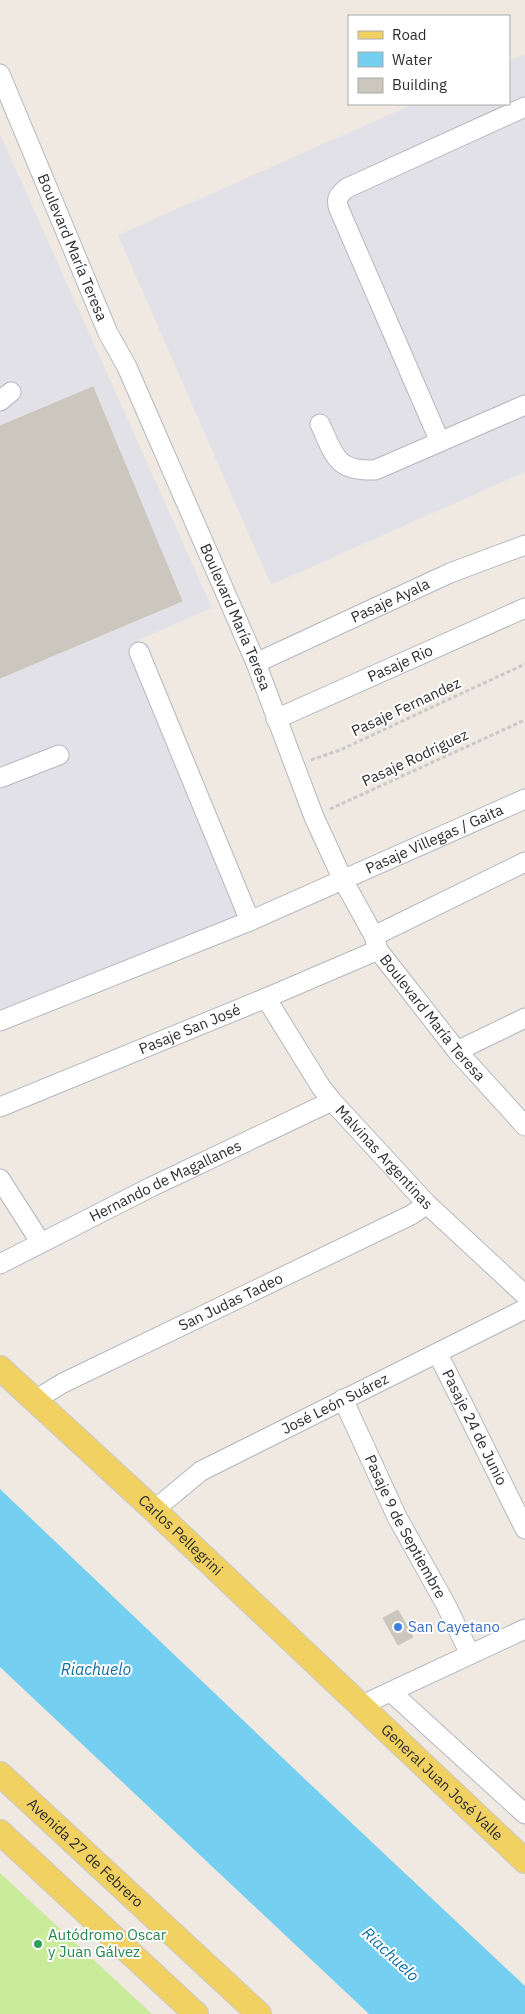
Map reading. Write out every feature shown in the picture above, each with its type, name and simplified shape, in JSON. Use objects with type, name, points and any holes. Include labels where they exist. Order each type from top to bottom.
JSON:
[{"type":"main road","name":"Carlos Pellegrini","points":[[0,1368],[154,1510],[360,1706]]},
{"type":"main road","name":"General Juan José Valle","points":[[360,1706],[525,1861]]},
{"type":"main road","name":"Avenida 27 de Febrero","points":[[0,1774],[259,2014]]},
{"type":"main road","points":[[0,1832],[196,2014]]},
{"type":"street","name":"Boulevard María Teresa","points":[[0,74],[108,332],[127,367],[256,664],[314,817],[343,880],[376,943],[457,1051],[525,1126]]},
{"type":"street","points":[[440,442],[339,209],[338,196],[347,188],[525,108]]},
{"type":"street","points":[[320,424],[336,457],[345,465],[356,470],[375,470],[525,405]]},
{"type":"street","name":"Pasaje Ayala","points":[[256,664],[450,573],[525,544]]},
{"type":"street","name":"Pasaje Rio","points":[[276,719],[525,608]]},
{"type":"street","points":[[139,652],[250,921]]},
{"type":"street","points":[[0,778],[59,755]]},
{"type":"street","name":"Pasaje Villegas / Gaita","points":[[0,1021],[250,921],[525,799]]},
{"type":"street","name":"Pasaje San José","points":[[0,1108],[266,998],[376,943],[525,862]]},
{"type":"street","name":"Malvinas Argentinas","points":[[266,998],[321,1088],[332,1101],[427,1204],[525,1295]]},
{"type":"street","points":[[457,1051],[525,1018]]},
{"type":"street","name":"Hernando de Magallanes","points":[[0,1264],[151,1187],[332,1101]]},
{"type":"street","points":[[0,1179],[42,1243]]},
{"type":"street","name":"San Judas Tadeo","points":[[35,1400],[62,1383],[411,1215],[427,1204]]},
{"type":"street","name":"José León Suárez","points":[[154,1510],[194,1475],[525,1309]]},
{"type":"street","name":"Pasaje 24 de Junio","points":[[438,1354],[525,1529]]},
{"type":"street","name":"Pasaje 9 de Septiembre","points":[[343,1400],[397,1517],[470,1654]]},
{"type":"street","points":[[360,1706],[525,1629]]},
{"type":"street","points":[[391,1692],[525,1814]]},
{"type":"path","name":"Pasaje Fernandez","points":[[294,766],[340,750],[525,664]]},
{"type":"path","name":"Pasaje Rodriguez","points":[[314,817],[525,720]]},
{"type":"shaded area","points":[[525,54],[525,472],[271,585],[118,235],[411,105],[510,105],[510,61]]},
{"type":"shaded area","points":[[0,134],[212,608],[138,640],[252,914],[0,1018]]},
{"type":"green space","name":"Autódromo Oscar y Juan Gálvez","points":[[0,1873],[152,2014],[0,2014]]},
{"type":"water","name":"Riachuelo","points":[[0,1489],[525,1986],[525,2014],[369,2014],[0,1667]]},
{"type":"building","points":[[93,387],[182,601],[0,678],[0,426]]},
{"type":"building","name":"San Cayetano","points":[[398,1610],[413,1637],[398,1645],[383,1618]]},
{"type":"place","name":"San Cayetano","points":[[398,1627]]},
{"type":"place","name":"Autódromo Oscar y Juan Gálvez","points":[[38,1944]]}]
